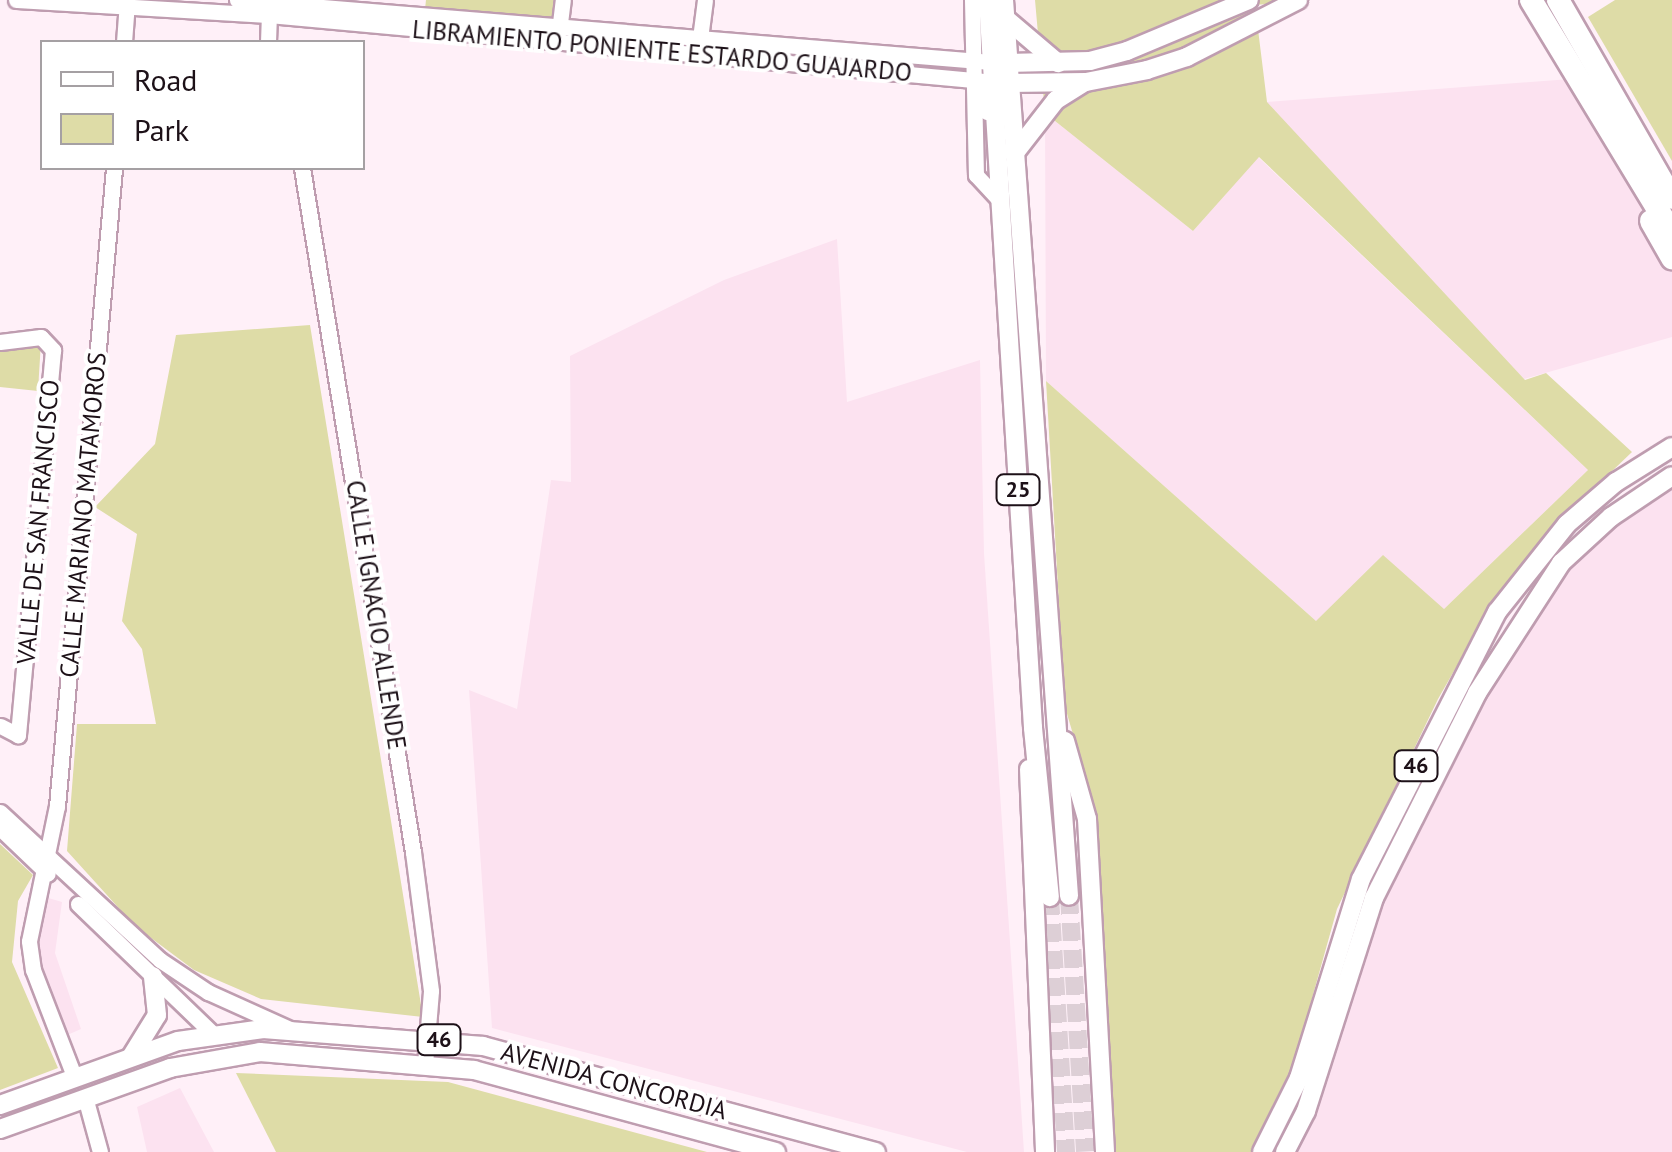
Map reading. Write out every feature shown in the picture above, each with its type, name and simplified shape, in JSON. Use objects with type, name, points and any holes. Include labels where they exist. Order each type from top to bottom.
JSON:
[{"type":"highway","points":[[1532,0],[1672,198]]},
{"type":"highway","points":[[1558,0],[1588,75],[1590,118],[1672,258]]},
{"type":"highway","points":[[1588,75],[1630,97],[1672,168]]},
{"type":"highway","points":[[1603,98],[1672,232]]},
{"type":"main road","name":"25","points":[[988,0],[1032,728],[1050,897]]},
{"type":"main road","points":[[991,72],[1127,52],[1249,0]]},
{"type":"main road","points":[[1014,154],[1056,100],[1086,82],[1187,58],[1298,0]]},
{"type":"main road","name":"25","points":[[1005,9],[991,72],[1014,154],[1070,896]]},
{"type":"main road","points":[[1005,9],[1058,63]]},
{"type":"main road","points":[[991,72],[1086,82]]},
{"type":"main road","name":"46","points":[[1262,1152],[1299,1078],[1361,878],[1498,612],[1567,524],[1616,482],[1672,447]]},
{"type":"main road","name":"46","points":[[1285,1152],[1306,1112],[1374,898],[1485,679],[1561,563],[1612,516],[1672,476]]},
{"type":"main road","points":[[1058,726],[1087,819],[1103,1149]]},
{"type":"main road","points":[[1032,728],[1027,826],[1042,1148]]},
{"type":"main road","points":[[130,1058],[157,1015],[153,976]]},
{"type":"main road","name":"AVENIDA CONCORDIA","points":[[0,1105],[74,1076],[212,1033],[293,1030],[430,1039],[543,1058],[876,1152]]},
{"type":"main road","points":[[212,1033],[260,1052]]},
{"type":"main road","name":"AVENIDA CONCORDIA","points":[[0,1129],[215,1056],[260,1052],[425,1064],[523,1080],[776,1152]]},
{"type":"main road","points":[[0,1121],[68,1099],[74,1076]]},
{"type":"street","name":"LIBRAMIENTO PONIENTE ESTARDO GUAJARDO","points":[[16,0],[418,14],[697,55],[991,72]]},
{"type":"street","name":"LIBRAMIENTO PONIENTE ESTARDO GUAJARDO","points":[[237,0],[269,6]]},
{"type":"street","points":[[559,34],[563,0]]},
{"type":"street","points":[[697,55],[706,0]]},
{"type":"street","points":[[972,0],[973,22],[991,72],[976,176],[1000,201]]},
{"type":"street","points":[[124,40],[127,4]]},
{"type":"street","points":[[268,40],[269,6]]},
{"type":"street","points":[[942,59],[967,41],[973,22]]},
{"type":"street","name":"LIBRAMIENTO PONIENTE ESTARDO GUAJARDO","points":[[559,34],[701,36],[942,59],[991,72]]},
{"type":"street","name":"CALLE MARIANO MATAMOROS","points":[[74,1076],[30,956],[48,867],[114,170]]},
{"type":"street","name":"CALLE IGNACIO ALLENDE","points":[[302,170],[413,852],[431,991],[425,1064]]},
{"type":"street","name":"VALLE DE SAN FRANCISCO","points":[[0,342],[41,337],[53,350],[18,735],[0,726]]},
{"type":"street","points":[[0,812],[48,867],[212,1033]]},
{"type":"street","points":[[0,828],[183,977],[293,1030]]},
{"type":"street","points":[[86,1098],[100,1152]]},
{"type":"shaded area","points":[[1570,79],[1672,262],[1672,337],[1524,379],[1429,287],[1266,102]]},
{"type":"shaded area","points":[[1045,113],[1193,231],[1258,157],[1588,470],[1444,609],[1316,621],[1046,381]]},
{"type":"shaded area","points":[[837,239],[847,402],[980,360],[984,553],[1024,1152],[967,1152],[492,1028],[469,690],[517,709],[551,480],[571,482],[570,356],[724,280]]},
{"type":"shaded area","points":[[1672,488],[1672,1152],[1292,1152],[1365,928],[1535,605],[1603,533]]},
{"type":"shaded area","points":[[45,897],[62,902],[55,953],[81,1029],[65,1036],[36,953]]},
{"type":"shaded area","points":[[180,1088],[214,1152],[147,1152],[137,1107]]},
{"type":"green space","points":[[426,0],[555,0],[553,20],[425,9]]},
{"type":"green space","points":[[1035,0],[1309,0],[1255,5],[1267,102],[1525,380],[1546,373],[1632,452],[1540,540],[1483,620],[1438,699],[1337,909],[1290,1077],[1254,1152],[1113,1152],[1092,799],[1065,707],[1046,381],[1316,621],[1383,555],[1444,609],[1588,470],[1259,157],[1193,231],[1045,113]]},
{"type":"green space","points":[[1615,0],[1672,0],[1672,161],[1588,17]]},
{"type":"green space","points":[[310,325],[423,1017],[261,999],[194,970],[135,926],[67,851],[77,724],[156,724],[142,649],[122,621],[137,534],[95,507],[155,444],[176,335]]},
{"type":"green space","points":[[41,341],[38,391],[0,387],[0,347]]},
{"type":"green space","points":[[0,844],[33,875],[18,901],[12,962],[58,1068],[0,1090]]},
{"type":"green space","points":[[236,1073],[448,1082],[707,1152],[276,1152]]},
{"type":"tunnel","points":[[1069,896],[1085,1152]]},
{"type":"tunnel","points":[[1050,897],[1066,1152]]}]
